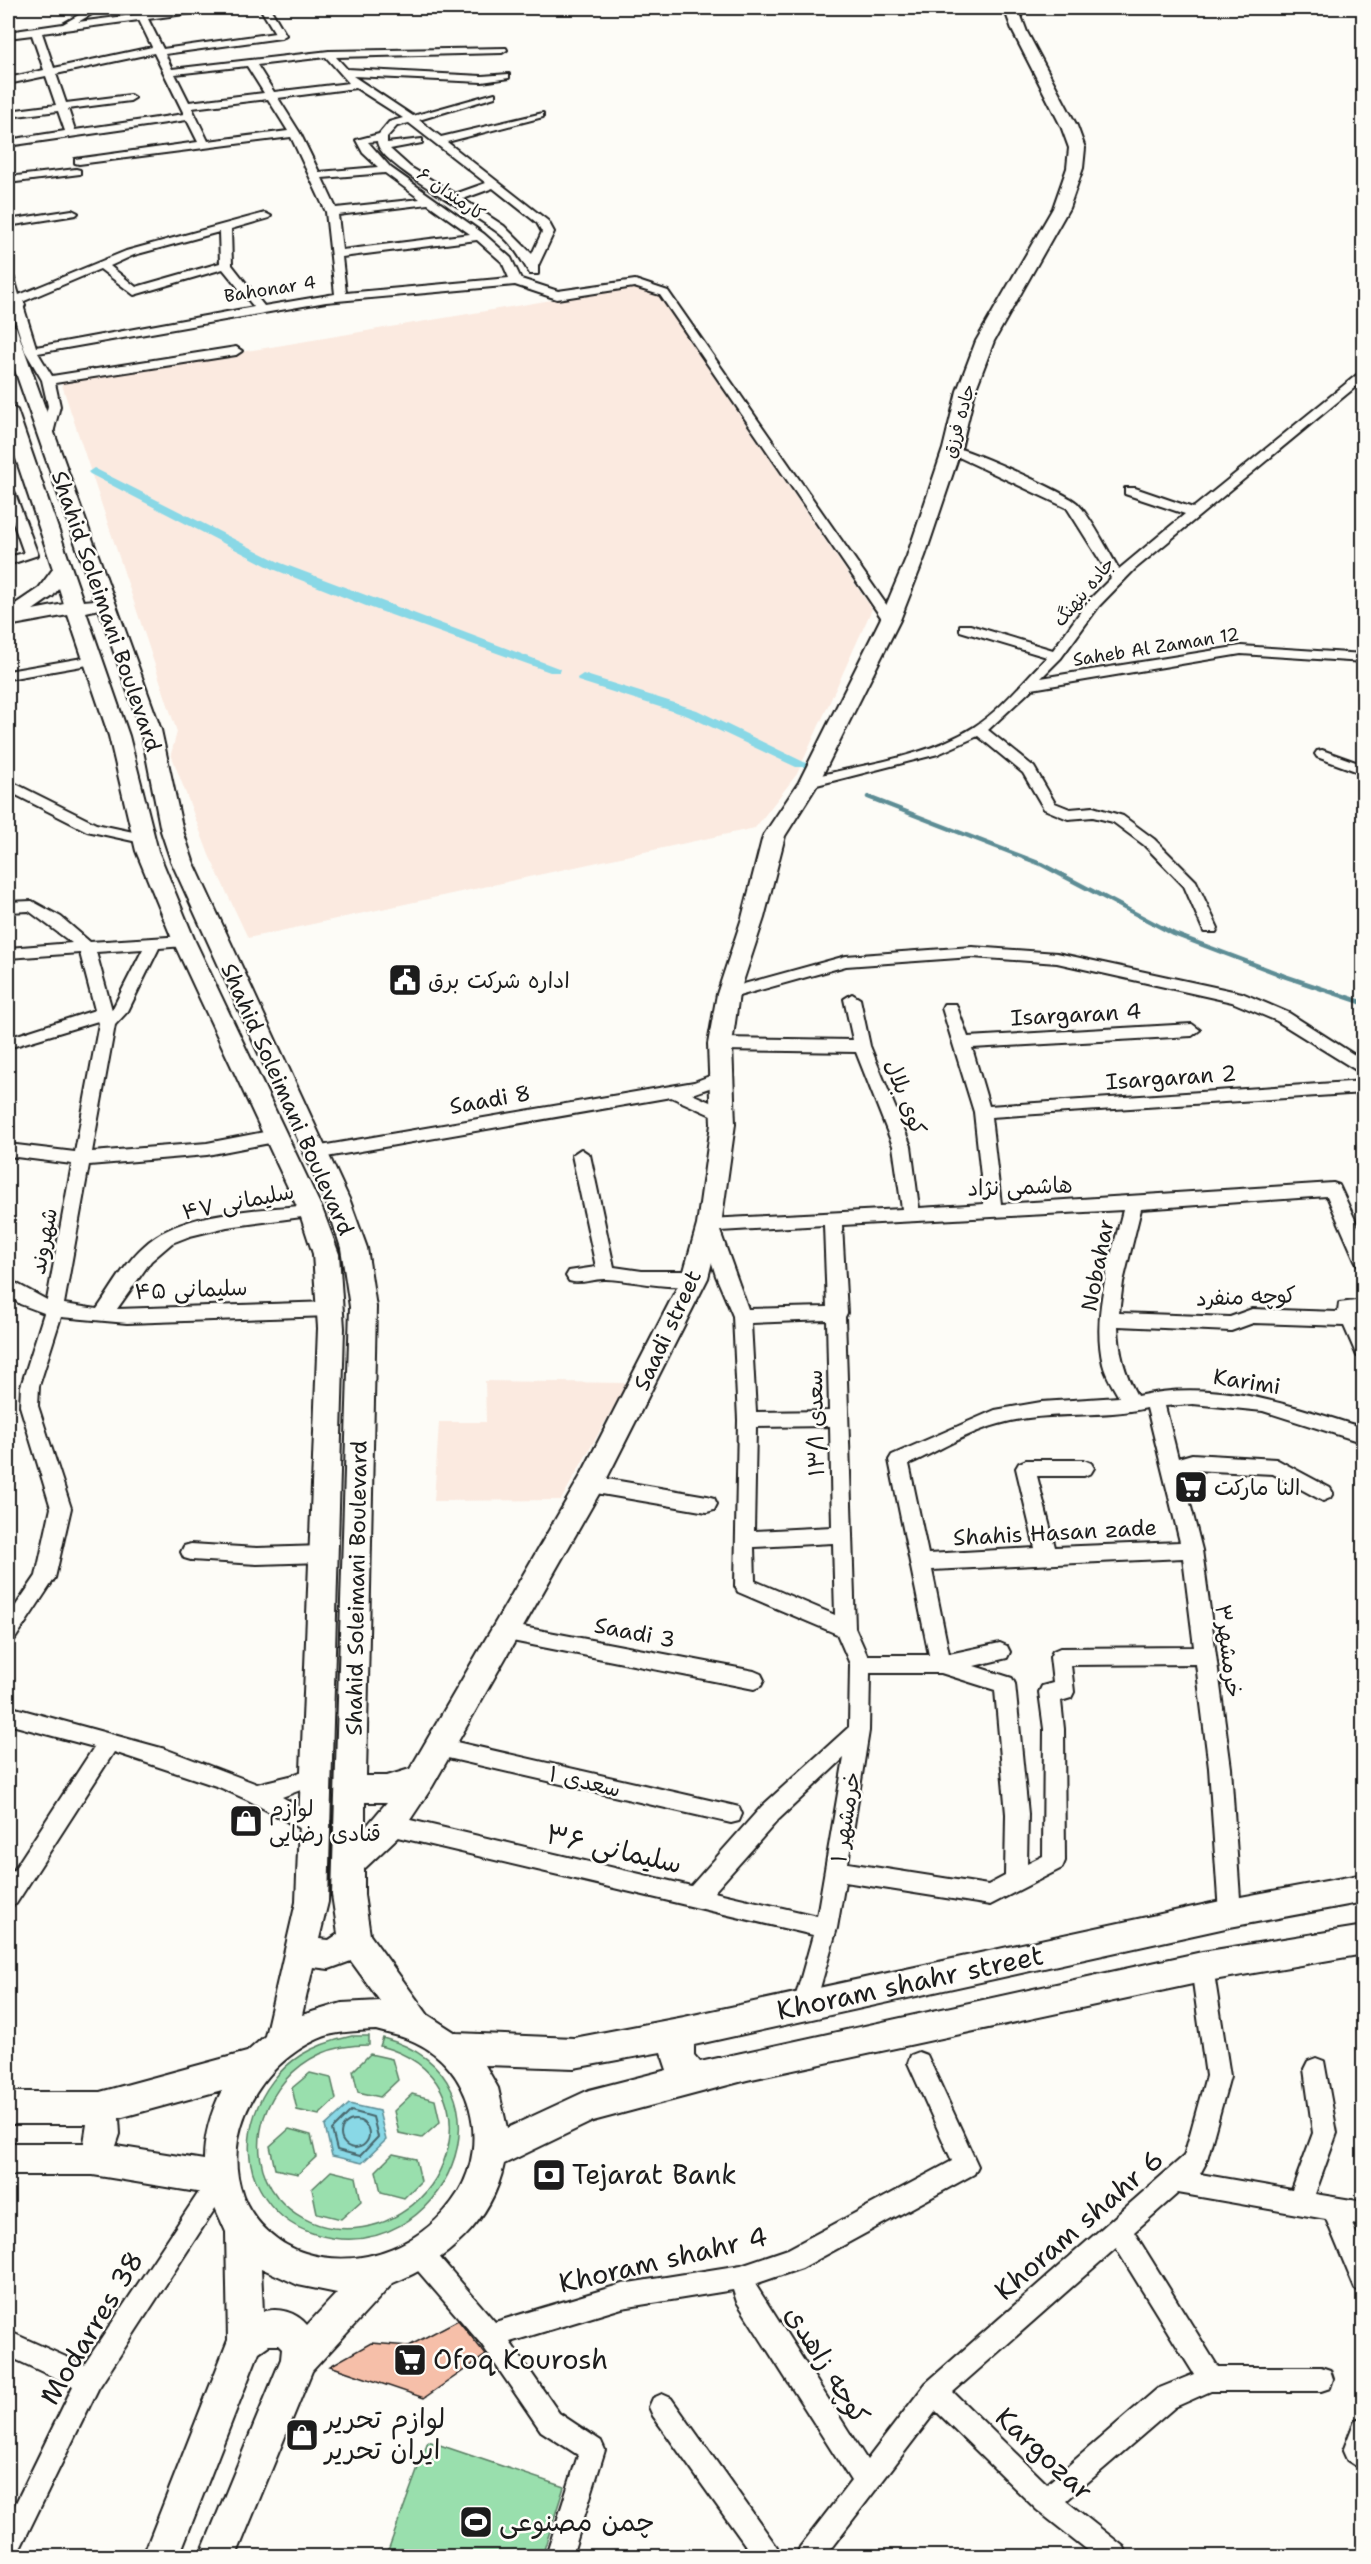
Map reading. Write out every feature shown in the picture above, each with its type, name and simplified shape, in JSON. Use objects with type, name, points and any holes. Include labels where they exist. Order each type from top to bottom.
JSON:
[{"type":"main road","name":"جاده فرزق","points":[[774,836],[808,782],[890,620],[916,556],[952,449],[966,391],[985,341],[1061,208],[1075,168],[1077,148],[1069,126],[1020,32],[1011,8]]},
{"type":"main road","name":"Shahid Soleimani Boulevard","points":[[8,327],[151,730],[172,831],[182,861],[350,1232],[362,1287],[348,1895],[355,1940],[415,2023]]},
{"type":"main road","name":"Shahid Soleimani Boulevard","points":[[8,414],[12,441],[61,566],[119,736],[142,838],[184,941],[245,1075],[311,1210],[326,1254],[330,1309],[318,1774],[312,1902],[303,1946],[267,2055]]},
{"type":"main road","points":[[8,620],[46,592],[61,566]]},
{"type":"main road","points":[[8,620],[106,603]]},
{"type":"main road","points":[[8,620],[57,626],[91,651]]},
{"type":"main road","name":"Saadi street","points":[[350,1863],[389,1825],[421,1778],[590,1484],[695,1278],[709,1225],[722,1114],[720,1044],[728,994],[753,918],[774,836]]},
{"type":"main road","points":[[245,1075],[275,1067]]},
{"type":"main road","points":[[352,1787],[382,1792],[396,1789],[421,1778]]},
{"type":"main road","name":"Khoram shahr street","points":[[454,2048],[574,2053],[684,2032],[1230,1913],[1364,1888]]},
{"type":"main road","points":[[303,1946],[312,1955],[324,1956],[346,1948],[355,1940]]},
{"type":"main road","name":"Khoram shahr street","points":[[490,2153],[589,2106],[695,2077],[975,2014],[1202,1967],[1364,1940]]},
{"type":"main road","points":[[8,2108],[100,2108],[267,2055],[309,2027],[342,2017],[376,2015],[415,2023],[436,2033],[470,2064],[485,2095],[492,2129],[490,2153],[482,2184],[461,2221],[422,2255],[381,2272],[355,2276],[329,2276],[304,2271],[273,2256],[243,2229],[229,2206],[221,2180],[220,2149],[225,2119],[237,2091],[267,2055]]},
{"type":"main road","points":[[684,2032],[677,2044],[676,2058],[683,2070],[695,2077]]},
{"type":"main road","points":[[93,2159],[103,2142],[105,2124],[100,2108]]},
{"type":"main road","points":[[8,2159],[93,2159],[221,2180]]},
{"type":"main road","points":[[160,2556],[246,2340],[243,2229]]},
{"type":"main road","points":[[299,2359],[381,2272]]},
{"type":"main road","points":[[219,2556],[299,2359],[301,2349],[297,2338],[290,2331],[279,2327],[268,2328],[246,2340]]},
{"type":"street","points":[[61,28],[97,8]]},
{"type":"street","points":[[8,35],[206,8]]},
{"type":"street","points":[[8,81],[159,51],[281,35],[265,8]]},
{"type":"street","points":[[142,17],[204,144]]},
{"type":"street","points":[[36,32],[71,134]]},
{"type":"street","points":[[169,72],[329,54],[502,50]]},
{"type":"street","points":[[329,54],[356,85],[410,118],[542,221],[548,232],[532,266]]},
{"type":"street","points":[[251,64],[295,133],[332,212],[341,297]]},
{"type":"street","points":[[343,72],[482,79],[504,76]]},
{"type":"street","points":[[8,143],[71,134],[270,96],[356,85]]},
{"type":"street","points":[[382,142],[393,124],[458,107],[491,95]]},
{"type":"street","points":[[8,114],[130,98]]},
{"type":"street","points":[[438,141],[539,115],[524,104]]},
{"type":"street","points":[[8,180],[204,144],[295,133]]},
{"type":"street","name":"کارمندان ۶","points":[[382,142],[362,140],[367,151],[387,170],[480,236],[507,260],[516,281]]},
{"type":"street","points":[[382,142],[418,141]]},
{"type":"street","points":[[382,142],[404,168],[512,238],[529,257],[534,271],[531,285]]},
{"type":"street","points":[[316,175],[387,170]]},
{"type":"street","points":[[452,199],[494,184]]},
{"type":"street","points":[[332,212],[428,201]]},
{"type":"street","points":[[8,223],[72,213]]},
{"type":"street","points":[[13,304],[130,253],[225,225],[266,216]]},
{"type":"street","points":[[225,225],[226,265],[261,309]]},
{"type":"street","points":[[338,254],[480,236]]},
{"type":"street","points":[[102,265],[134,291],[226,265]]},
{"type":"street","points":[[8,278],[13,304],[31,351],[48,380],[54,406],[46,437]]},
{"type":"street","points":[[516,281],[558,295],[635,283],[664,294],[890,620]]},
{"type":"street","name":"Bahonar 4","points":[[31,351],[261,309],[341,297],[516,281]]},
{"type":"street","points":[[48,380],[236,351]]},
{"type":"street","name":"جاده بنهنگ","points":[[808,782],[933,751],[978,730],[999,714],[1056,655],[1094,603],[1118,578],[1364,372]]},
{"type":"street","points":[[952,449],[984,461],[1072,505],[1118,578]]},
{"type":"street","points":[[8,491],[10,510],[31,555]]},
{"type":"street","points":[[1130,491],[1195,513]]},
{"type":"street","points":[[8,561],[31,555],[61,566]]},
{"type":"street","points":[[964,628],[1056,655]]},
{"type":"street","name":"Saheb Al Zaman 12","points":[[1027,685],[1241,650],[1364,658]]},
{"type":"street","points":[[8,675],[91,651]]},
{"type":"street","points":[[978,730],[1029,770],[1049,806],[1068,814],[1092,812],[1118,819],[1149,842],[1191,884],[1210,928]]},
{"type":"street","points":[[1322,754],[1364,770]]},
{"type":"street","points":[[8,793],[16,789],[92,828],[142,838]]},
{"type":"street","points":[[8,907],[32,906],[55,921],[87,948]]},
{"type":"street","points":[[8,953],[184,941]]},
{"type":"street","points":[[10,1043],[105,1018],[120,1011],[153,944]]},
{"type":"street","name":"شهروند","points":[[8,1633],[45,1578],[61,1508],[29,1406],[31,1377],[54,1309],[83,1159],[105,1018],[87,948]]},
{"type":"street","points":[[728,994],[846,961],[972,952],[1057,958],[1236,997],[1258,1004],[1364,1068]]},
{"type":"street","name":"کوی بلال","points":[[852,999],[862,1046],[902,1146],[911,1213]]},
{"type":"street","points":[[950,1008],[982,1112],[993,1210]]},
{"type":"street","name":"Isargaran 4","points":[[962,1043],[1192,1030]]},
{"type":"street","points":[[720,1044],[862,1046]]},
{"type":"street","name":"Saadi 8","points":[[315,1153],[697,1087],[720,1078]]},
{"type":"street","name":"Isargaran 2","points":[[982,1112],[1364,1087]]},
{"type":"street","points":[[672,1091],[722,1114]]},
{"type":"street","points":[[8,1150],[83,1159],[207,1149],[275,1136]]},
{"type":"street","points":[[581,1155],[606,1272]]},
{"type":"street","name":"هاشمی نژاد","points":[[709,1225],[1134,1203],[1332,1189],[1364,1260]]},
{"type":"street","name":"Nobahar","points":[[1132,1404],[1112,1364],[1109,1319],[1119,1263],[1134,1203]]},
{"type":"street","name":"سلیمانی ۴۷","points":[[102,1316],[152,1249],[182,1232],[208,1225],[311,1210]]},
{"type":"street","name":"سعدی ۱۳/۱","points":[[833,1217],[838,1313],[837,1418],[845,1628]]},
{"type":"street","points":[[709,1225],[724,1276],[742,1316],[747,1420],[745,1586],[845,1628]]},
{"type":"street","points":[[575,1276],[606,1272],[642,1278],[695,1278]]},
{"type":"street","name":"سلیمانی ۴۵","points":[[8,1286],[15,1292],[54,1309],[102,1316],[330,1309]]},
{"type":"street","points":[[1353,1311],[1364,1351]]},
{"type":"street","name":"کوچه منفرد","points":[[1109,1319],[1231,1324],[1252,1316],[1353,1311]]},
{"type":"street","points":[[742,1316],[838,1313]]},
{"type":"street","name":"Karimi","points":[[920,1563],[899,1460],[995,1417],[1041,1408],[1132,1404],[1154,1399],[1193,1397],[1263,1404],[1364,1436]]},
{"type":"street","name":"خرمشهر۳","points":[[1154,1399],[1192,1550],[1220,1768],[1230,1913]]},
{"type":"street","points":[[747,1420],[837,1418]]},
{"type":"street","points":[[1172,1467],[1192,1462],[1276,1467],[1323,1493]]},
{"type":"street","points":[[1047,1555],[1026,1468],[1084,1468]]},
{"type":"street","points":[[590,1484],[707,1504]]},
{"type":"street","points":[[744,1539],[842,1535]]},
{"type":"street","name":"Shahis Hasan zade","points":[[920,1563],[1047,1555],[1192,1550]]},
{"type":"street","points":[[191,1552],[257,1556],[323,1554]]},
{"type":"street","points":[[920,1563],[941,1664]]},
{"type":"street","name":"خرمشهر ۱","points":[[804,2006],[826,1928],[859,1731],[860,1664],[845,1628]]},
{"type":"street","name":"Saadi 3","points":[[507,1632],[754,1680]]},
{"type":"street","points":[[860,1664],[941,1664],[1000,1652]]},
{"type":"street","points":[[837,1871],[990,1895],[1054,1861],[1054,1729],[1049,1692],[1064,1692],[1060,1658],[1204,1655]]},
{"type":"street","points":[[941,1664],[1005,1684],[1017,1814],[1016,1880]]},
{"type":"street","points":[[8,1716],[115,1744],[256,1793],[315,1827]]},
{"type":"street","points":[[696,1897],[770,1813],[859,1731]]},
{"type":"street","points":[[8,1897],[115,1744]]},
{"type":"street","name":"سعدی ۱","points":[[439,1747],[731,1814]]},
{"type":"street","points":[[256,1793],[293,1785],[318,1774]]},
{"type":"street","name":"سلیمانی ۳۶","points":[[389,1825],[826,1928]]},
{"type":"street","name":"Khoram shahr 6","points":[[809,2556],[867,2483],[934,2392],[1194,2163],[1218,2076],[1202,1967]]},
{"type":"street","name":"Khoram shahr 4","points":[[491,2336],[622,2296],[741,2277],[793,2259],[966,2166],[920,2063]]},
{"type":"street","points":[[1300,2201],[1325,2133],[1316,2069]]},
{"type":"street","name":"Modarres 38","points":[[8,2546],[89,2380],[221,2180]]},
{"type":"street","points":[[1176,2181],[1364,2214]]},
{"type":"street","points":[[1334,2209],[1364,2280]]},
{"type":"street","points":[[1119,2230],[1210,2379]]},
{"type":"street","points":[[422,2255],[491,2336],[550,2422],[592,2450],[559,2556]]},
{"type":"street","name":"کوچه زاهدی","points":[[741,2277],[746,2293],[867,2483]]},
{"type":"street","points":[[8,2343],[89,2380]]},
{"type":"street","points":[[1046,2501],[1166,2398],[1210,2379],[1322,2379]]},
{"type":"street","name":"Kargozar","points":[[934,2392],[1046,2501],[1115,2556]]},
{"type":"street","points":[[662,2407],[768,2556]]},
{"type":"street","points":[[1364,2428],[1356,2451],[1364,2458]]},
{"type":"shaded area","points":[[629,287],[658,295],[872,609],[797,774],[755,828],[248,938],[209,855],[171,754],[177,732],[61,382]]},
{"type":"shaded area","points":[[485,1381],[627,1383],[561,1500],[434,1501],[439,1422],[486,1422]]},
{"type":"green space","points":[[352,2036],[369,2036],[369,2045],[332,2050],[301,2065],[285,2080],[264,2117],[260,2137],[261,2158],[266,2179],[278,2198],[290,2209],[325,2227],[373,2225],[406,2210],[431,2185],[446,2154],[450,2122],[441,2090],[418,2064],[380,2046],[383,2038],[427,2060],[452,2091],[459,2128],[452,2166],[431,2200],[400,2225],[361,2238],[315,2234],[283,2217],[260,2189],[249,2152],[250,2134],[255,2115],[262,2097],[273,2081],[286,2067],[307,2051]]},
{"type":"green space","points":[[370,2054],[392,2059],[398,2080],[380,2097],[358,2092],[353,2071]]},
{"type":"green space","points":[[310,2073],[331,2078],[336,2099],[319,2115],[297,2110],[292,2088]]},
{"type":"green space","points":[[412,2094],[435,2100],[440,2122],[422,2138],[399,2133],[394,2111]]},
{"type":"green space","points":[[289,2129],[311,2135],[316,2157],[298,2174],[275,2169],[270,2146]]},
{"type":"green space","points":[[393,2154],[416,2159],[421,2181],[404,2198],[381,2192],[376,2171]]},
{"type":"green space","points":[[331,2171],[356,2177],[361,2201],[341,2219],[317,2213],[312,2189]]},
{"type":"green space","name":"چمن مصنوعی","points":[[428,2441],[564,2487],[542,2556],[386,2556]]},
{"type":"water","points":[[349,2104],[379,2111],[386,2140],[362,2163],[332,2156],[325,2126]]},
{"type":"building","name":"Ofoq Kourosh","points":[[458,2320],[486,2355],[424,2398],[330,2366],[371,2343],[409,2346]]},
{"type":"waterway","points":[[94,472],[277,566],[370,603],[555,669]]},
{"type":"waterway","points":[[583,678],[692,713],[801,764]]},
{"type":"waterway","points":[[868,797],[1041,864],[1174,934],[1282,975]]},
{"type":"waterway","points":[[1278,974],[1364,1003]]},
{"type":"place","name":"اداره شرکت برق","points":[[405,980]]},
{"type":"place","name":"النا مارکت","points":[[1191,1487]]},
{"type":"place","name":"لوازم قنادی رضایی","points":[[246,1821]]},
{"type":"place","name":"Tejarat Bank","points":[[549,2175]]},
{"type":"place","name":"Ofoq Kourosh","points":[[410,2360]]},
{"type":"place","name":"لوازم تحریر ایران تحریر","points":[[302,2435]]},
{"type":"place","name":"چمن مصنوعی","points":[[476,2522]]}]
